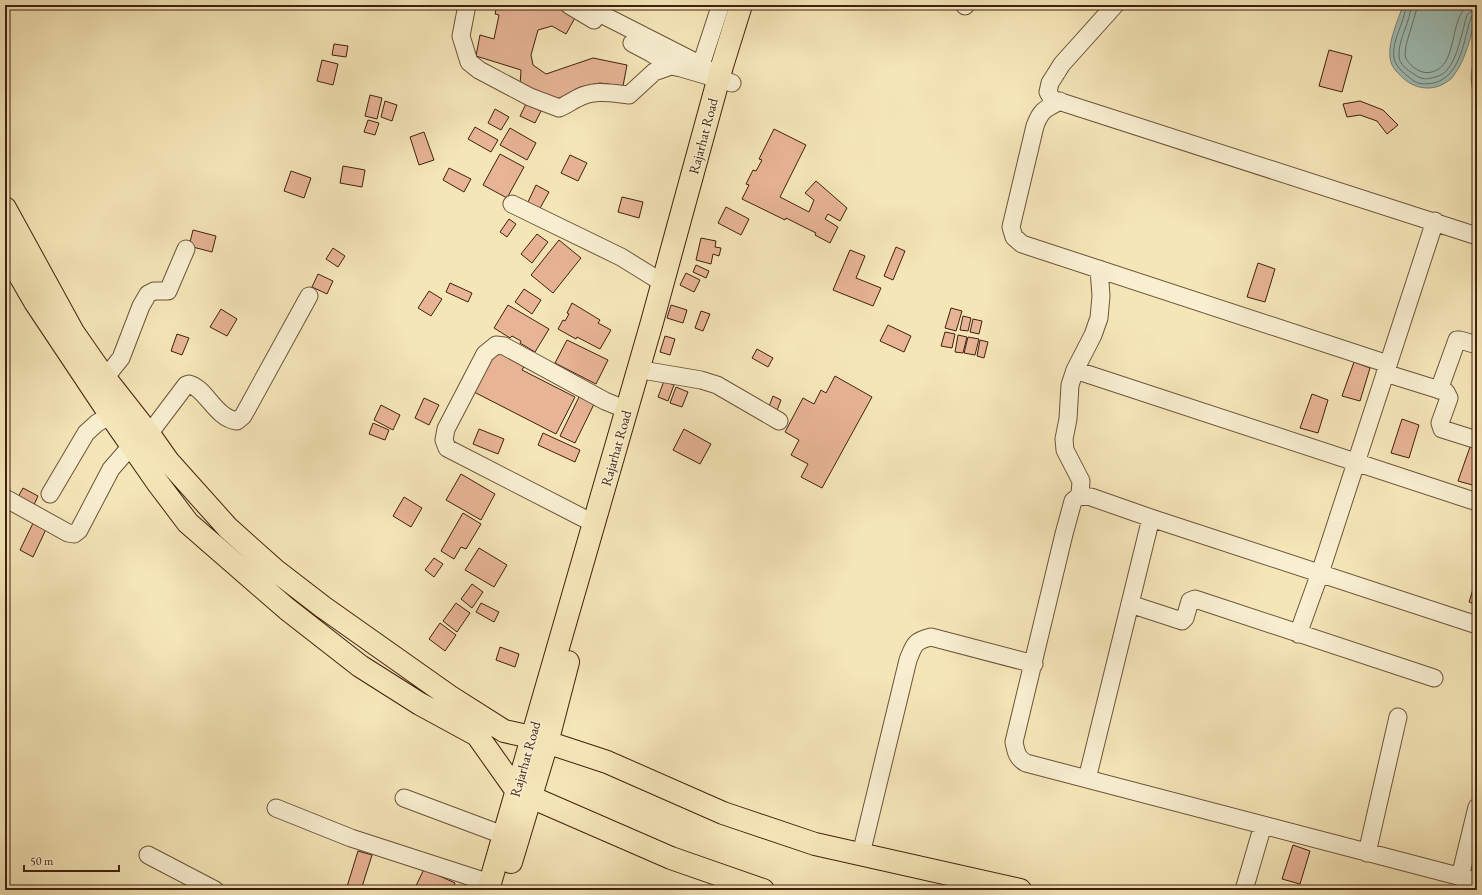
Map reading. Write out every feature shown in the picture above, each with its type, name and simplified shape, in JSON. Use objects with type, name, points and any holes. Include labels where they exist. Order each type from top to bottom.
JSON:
[{"type":"main road","name":"Rajarhat Road","points":[[539,740],[594,524],[663,283],[718,75],[734,8]]},
{"type":"main road","name":"Rajarhat Road","points":[[493,888],[539,740],[709,158],[718,75]]},
{"type":"main road","points":[[5,208],[72,332],[105,378],[119,411]]},
{"type":"main road","points":[[5,250],[35,302],[140,440],[188,523],[287,609],[360,666],[409,697],[477,735],[523,794],[671,858],[763,890]]},
{"type":"main road","points":[[140,440],[168,461],[228,528],[274,570],[322,607],[449,696],[504,731],[539,740],[607,762],[723,813],[815,844],[1020,890]]},
{"type":"main road","name":"Rajarhat Road","points":[[493,888],[503,835],[523,794]]},
{"type":"street","points":[[466,5],[461,36],[469,62],[479,70],[530,97],[559,108],[566,106],[582,96],[600,91],[629,95],[654,72],[671,66]]},
{"type":"street","points":[[569,5],[617,32],[671,66],[718,75]]},
{"type":"street","points":[[586,5],[718,75]]},
{"type":"street","points":[[1115,5],[1062,64],[1050,83],[1048,92],[1052,99],[1477,236]]},
{"type":"street","points":[[718,75],[734,8]]},
{"type":"street","points":[[1060,101],[1046,108],[1039,114],[1011,227],[1014,238],[1022,244],[1099,269],[1386,369],[1446,392],[1449,398],[1440,423],[1442,429],[1477,440]]},
{"type":"street","points":[[512,204],[621,257],[663,283]]},
{"type":"street","points":[[1298,634],[1320,573],[1434,221]]},
{"type":"street","points":[[105,378],[121,358],[141,306],[148,294],[154,291],[168,291],[186,249]]},
{"type":"street","points":[[1099,269],[1101,296],[1099,318],[1093,335],[1075,370],[1070,385],[1068,419],[1064,439],[1065,450],[1080,481],[1080,495],[1073,501],[1014,742],[1016,754],[1020,760],[1026,763],[1477,881]]},
{"type":"street","points":[[5,498],[68,533],[74,534],[79,530],[111,469],[140,440],[186,385],[188,384],[196,387],[220,413],[230,420],[237,421],[243,416],[309,296]]},
{"type":"street","points":[[1439,390],[1457,340],[1477,345]]},
{"type":"street","points":[[594,524],[447,448],[444,440],[446,429],[485,354],[496,345],[504,346],[605,401],[627,410]]},
{"type":"street","points":[[1075,370],[1477,502]]},
{"type":"street","points":[[648,371],[701,380],[718,386],[779,421]]},
{"type":"street","points":[[50,494],[86,433],[97,423],[119,411]]},
{"type":"street","points":[[1080,495],[1091,497],[1477,625]]},
{"type":"street","points":[[1087,778],[1151,518]]},
{"type":"street","points":[[1130,604],[1182,621],[1185,618],[1190,601],[1195,599],[1434,678]]},
{"type":"street","points":[[861,854],[908,660],[919,640],[931,636],[1034,664]]},
{"type":"street","points":[[1367,853],[1398,717]]},
{"type":"street","points":[[404,798],[503,835]]},
{"type":"street","points":[[1460,877],[1477,807]]},
{"type":"street","points":[[276,808],[351,838],[493,888]]},
{"type":"street","points":[[1244,890],[1263,825]]},
{"type":"street","points":[[148,855],[215,890]]},
{"type":"water","points":[[1403,5],[1477,5],[1477,13],[1462,61],[1452,78],[1439,86],[1426,88],[1414,85],[1403,79],[1392,65],[1390,58],[1390,45]]},
{"type":"water","points":[[1477,51],[1477,98],[1472,87],[1471,75]]},
{"type":"building","points":[[497,5],[546,5],[554,7],[555,5],[560,5],[576,16],[566,34],[552,26],[538,30],[531,55],[533,65],[546,74],[593,58],[627,65],[623,86],[600,83],[580,87],[562,98],[559,103],[520,86],[521,70],[476,56],[480,35],[494,39],[499,15],[495,14]]},
{"type":"building","points":[[334,44],[348,46],[346,57],[332,55]]},
{"type":"building","points":[[1329,50],[1352,56],[1342,92],[1319,86]]},
{"type":"building","points":[[322,60],[338,64],[333,85],[317,81]]},
{"type":"building","points":[[370,95],[382,98],[377,119],[365,116]]},
{"type":"building","points":[[385,101],[397,105],[392,121],[381,117]]},
{"type":"building","points":[[1360,101],[1383,110],[1398,125],[1387,134],[1377,121],[1360,115],[1347,117],[1343,104]]},
{"type":"building","points":[[526,104],[541,111],[535,123],[520,116]]},
{"type":"building","points":[[495,109],[509,117],[501,130],[488,123]]},
{"type":"building","points":[[368,120],[379,123],[375,135],[364,132]]},
{"type":"building","points":[[475,127],[498,140],[491,152],[468,139]]},
{"type":"building","points":[[510,128],[536,143],[527,160],[500,145]]},
{"type":"building","points":[[774,129],[806,145],[780,197],[809,212],[814,200],[805,193],[816,181],[847,208],[840,221],[828,214],[825,219],[838,227],[830,243],[815,235],[816,233],[786,218],[785,220],[742,199],[749,185],[746,184],[753,170],[756,171],[762,160],[759,159]]},
{"type":"building","points":[[424,132],[434,160],[419,165],[410,137]]},
{"type":"building","points":[[500,154],[524,167],[507,198],[483,185]]},
{"type":"building","points":[[570,155],[587,163],[578,181],[561,173]]},
{"type":"building","points":[[343,166],[365,170],[362,187],[340,183]]},
{"type":"building","points":[[449,168],[471,179],[464,192],[443,180]]},
{"type":"building","points":[[291,171],[311,178],[304,198],[284,191]]},
{"type":"building","points":[[536,185],[549,192],[539,210],[527,204]]},
{"type":"building","points":[[622,197],[643,202],[639,218],[618,212]]},
{"type":"building","points":[[726,207],[749,219],[741,235],[718,223]]},
{"type":"building","points":[[509,219],[516,224],[507,237],[500,232]]},
{"type":"building","points":[[193,230],[216,236],[212,252],[189,246]]},
{"type":"building","points":[[537,234],[548,242],[532,263],[521,254]]},
{"type":"building","points":[[701,238],[716,241],[715,247],[721,248],[719,256],[713,254],[711,264],[696,260]]},
{"type":"building","points":[[559,240],[581,258],[553,293],[531,275]]},
{"type":"building","points":[[896,247],[905,251],[893,280],[884,276]]},
{"type":"building","points":[[333,248],[345,256],[338,267],[326,259]]},
{"type":"building","points":[[850,250],[865,256],[856,278],[881,288],[873,306],[833,290]]},
{"type":"building","points":[[1258,263],[1275,269],[1265,302],[1247,297]]},
{"type":"building","points":[[696,265],[709,271],[706,278],[693,272]]},
{"type":"building","points":[[686,273],[700,280],[694,292],[680,285]]},
{"type":"building","points":[[318,274],[333,281],[327,294],[312,287]]},
{"type":"building","points":[[450,283],[472,293],[468,302],[446,292]]},
{"type":"building","points":[[524,289],[541,300],[532,314],[515,302]]},
{"type":"building","points":[[429,291],[442,299],[431,316],[418,308]]},
{"type":"building","points":[[572,303],[600,320],[598,323],[611,330],[600,349],[577,337],[576,339],[558,329],[563,320],[565,321],[569,314],[567,313]]},
{"type":"building","points":[[508,305],[549,329],[535,352],[520,343],[521,341],[512,336],[510,338],[494,328]]},
{"type":"building","points":[[671,305],[687,310],[683,323],[667,318]]},
{"type":"building","points":[[951,308],[962,311],[956,331],[945,328]]},
{"type":"building","points":[[221,309],[237,319],[227,336],[210,327]]},
{"type":"building","points":[[701,311],[710,314],[703,331],[695,328]]},
{"type":"building","points":[[963,316],[971,318],[968,331],[960,330]]},
{"type":"building","points":[[973,319],[982,321],[979,334],[970,332]]},
{"type":"building","points":[[888,325],[911,336],[904,352],[880,341]]},
{"type":"building","points":[[945,332],[955,334],[952,348],[941,346]]},
{"type":"building","points":[[177,334],[189,338],[182,355],[171,351]]},
{"type":"building","points":[[958,335],[967,337],[963,353],[955,352]]},
{"type":"building","points":[[665,336],[675,339],[670,355],[660,352]]},
{"type":"building","points":[[968,337],[979,339],[975,355],[964,353]]},
{"type":"building","points":[[567,340],[608,360],[596,384],[555,363]]},
{"type":"building","points":[[980,340],[988,342],[984,358],[977,356]]},
{"type":"building","points":[[757,349],[773,358],[768,367],[752,358]]},
{"type":"building","points":[[496,350],[525,365],[522,370],[575,397],[556,434],[474,392]]},
{"type":"building","points":[[1354,362],[1370,368],[1360,401],[1342,396]]},
{"type":"building","points":[[835,376],[872,397],[822,488],[801,477],[808,464],[791,455],[799,440],[785,432],[803,398],[814,404],[821,390],[826,393]]},
{"type":"building","points":[[664,381],[674,385],[668,401],[658,397]]},
{"type":"building","points":[[676,387],[688,392],[682,407],[670,403]]},
{"type":"building","points":[[581,393],[596,400],[575,443],[560,436]]},
{"type":"building","points":[[1312,394],[1328,400],[1318,433],[1300,428]]},
{"type":"building","points":[[773,396],[781,400],[776,413],[768,409]]},
{"type":"building","points":[[424,398],[439,405],[429,425],[415,418]]},
{"type":"building","points":[[381,405],[400,415],[393,430],[374,420]]},
{"type":"building","points":[[1402,419],[1419,425],[1409,458],[1391,453]]},
{"type":"building","points":[[373,423],[389,430],[385,440],[369,434]]},
{"type":"building","points":[[479,429],[504,439],[498,454],[473,444]]},
{"type":"building","points":[[684,429],[711,444],[700,464],[673,450]]},
{"type":"building","points":[[543,433],[580,450],[575,462],[538,445]]},
{"type":"building","points":[[1470,447],[1477,450],[1476,486],[1458,481]]},
{"type":"building","points":[[461,474],[495,494],[481,520],[446,500]]},
{"type":"building","points":[[23,488],[38,496],[33,507],[17,499]]},
{"type":"building","points":[[404,497],[422,508],[411,527],[393,516]]},
{"type":"building","points":[[463,513],[481,524],[466,549],[461,547],[454,559],[441,551]]},
{"type":"building","points":[[35,519],[48,525],[33,557],[20,550]]},
{"type":"building","points":[[479,548],[507,565],[494,587],[465,570]]},
{"type":"building","points":[[434,558],[443,564],[434,577],[425,570]]},
{"type":"building","points":[[1477,576],[1477,605],[1469,602]]},
{"type":"building","points":[[472,584],[483,592],[472,608],[461,599]]},
{"type":"building","points":[[456,603],[470,613],[457,632],[443,621]]},
{"type":"building","points":[[481,603],[499,612],[494,622],[476,612]]},
{"type":"building","points":[[440,623],[456,635],[445,651],[429,639]]},
{"type":"building","points":[[500,647],[519,654],[515,667],[496,660]]},
{"type":"building","points":[[1293,845],[1310,851],[1300,884],[1282,879]]},
{"type":"building","points":[[358,851],[372,855],[361,890],[346,890]]},
{"type":"building","points":[[424,869],[455,883],[452,890],[414,890]]}]
